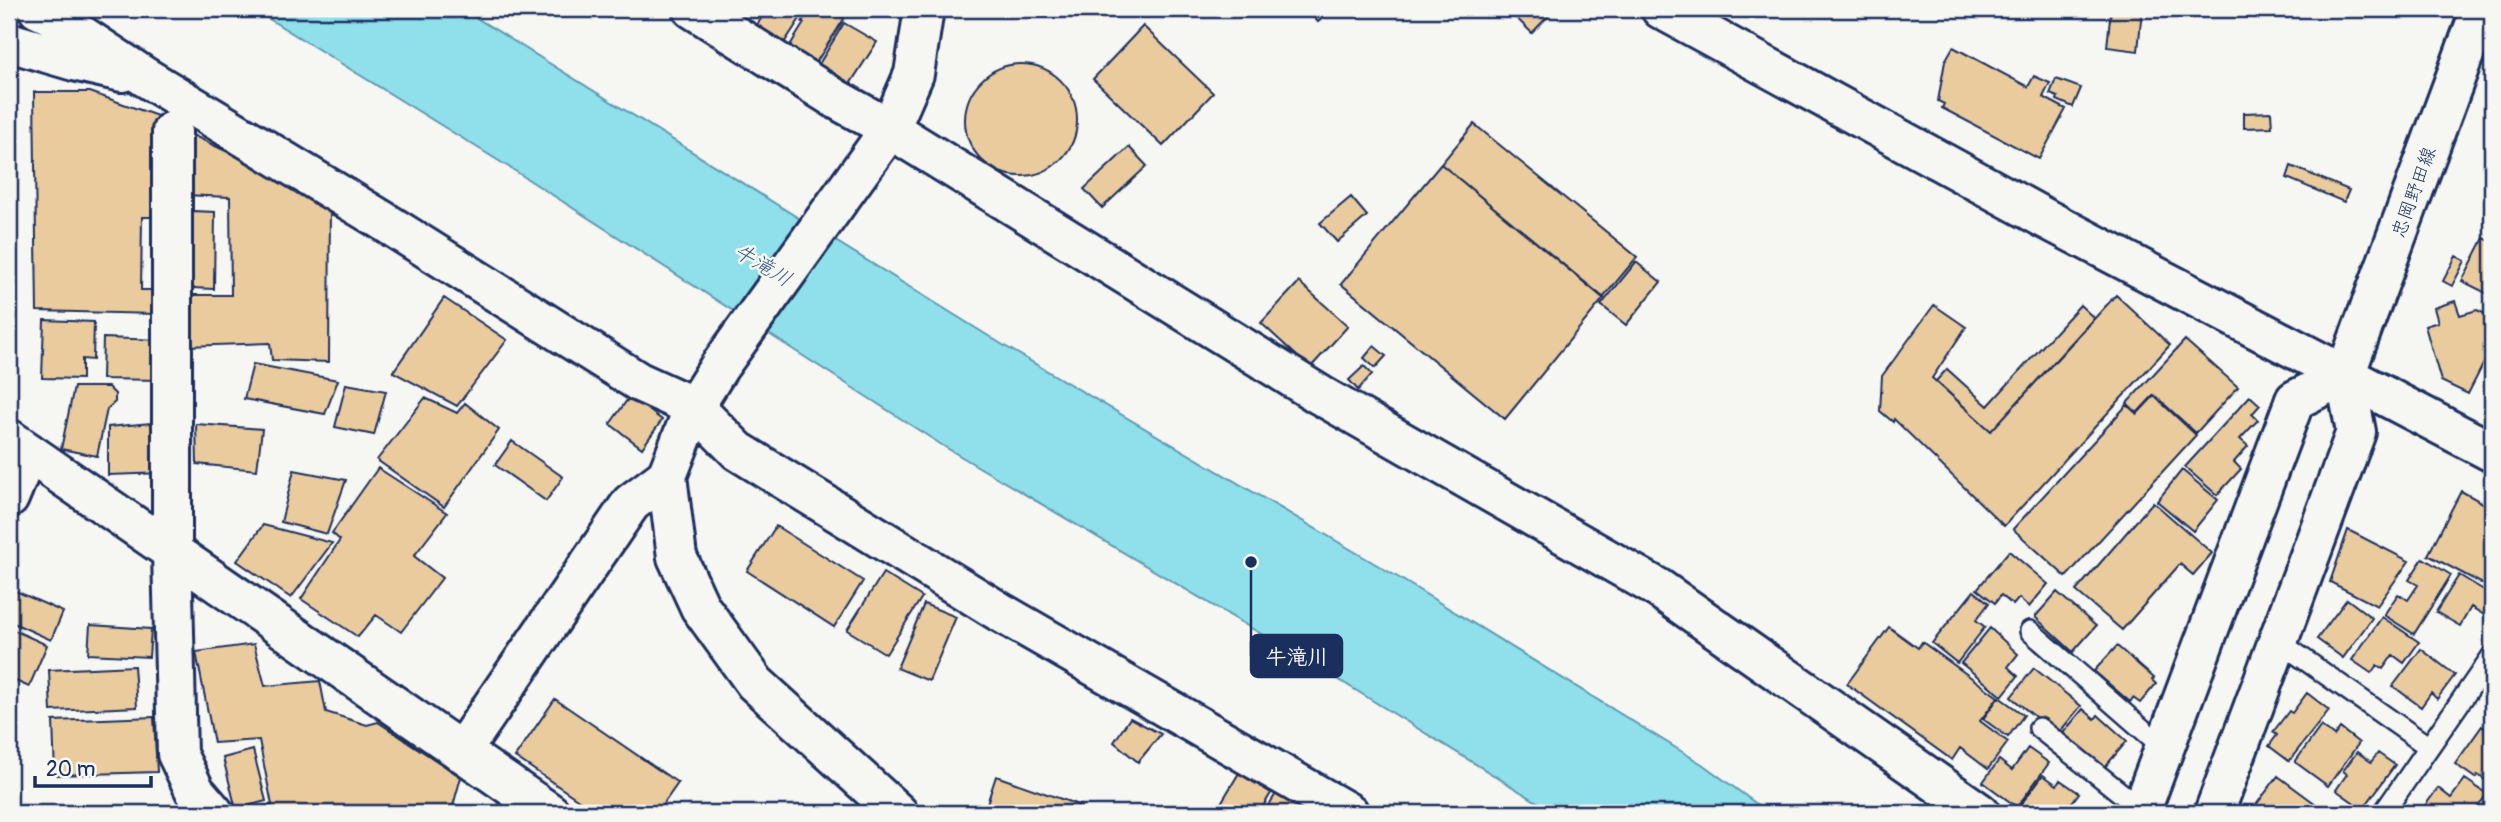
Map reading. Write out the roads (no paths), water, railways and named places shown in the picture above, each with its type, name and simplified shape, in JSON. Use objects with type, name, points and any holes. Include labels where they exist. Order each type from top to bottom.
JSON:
[{"type":"street","points":[[38,9],[639,382],[694,407],[738,451],[1000,612],[1328,808]]},
{"type":"street","points":[[693,9],[836,99],[882,141],[1658,588],[1980,813]]},
{"type":"street","points":[[1661,9],[2048,220],[2492,452]]},
{"type":"street","name":"忠岡野田線","points":[[2345,375],[2481,9]]},
{"type":"street","points":[[898,813],[755,683],[700,607],[677,557],[667,476],[694,407],[719,367],[882,141],[914,74],[920,11]]},
{"type":"street","points":[[9,42],[74,61],[145,77]]},
{"type":"street","points":[[172,131],[172,552],[177,754],[195,791],[214,813]]},
{"type":"street","points":[[2214,813],[2356,432],[2345,375]]},
{"type":"street","points":[[2141,811],[2295,400],[2345,375]]},
{"type":"street","points":[[9,498],[18,446],[550,813]]},
{"type":"street","points":[[461,752],[631,503],[667,476]]},
{"type":"lane","points":[[2031,631],[2164,748]]},
{"type":"lane","points":[[2278,641],[2429,747]]},
{"type":"lane","points":[[2384,813],[2492,656]]},
{"type":"lane","points":[[2039,728],[2141,811]]},
{"type":"water","points":[[253,9],[462,9],[1003,345],[1396,576],[1702,764],[1769,813],[1555,813],[1344,683],[945,447],[512,169]]},
{"type":"place","name":"牛滝川","points":[[1251,562]]}]
